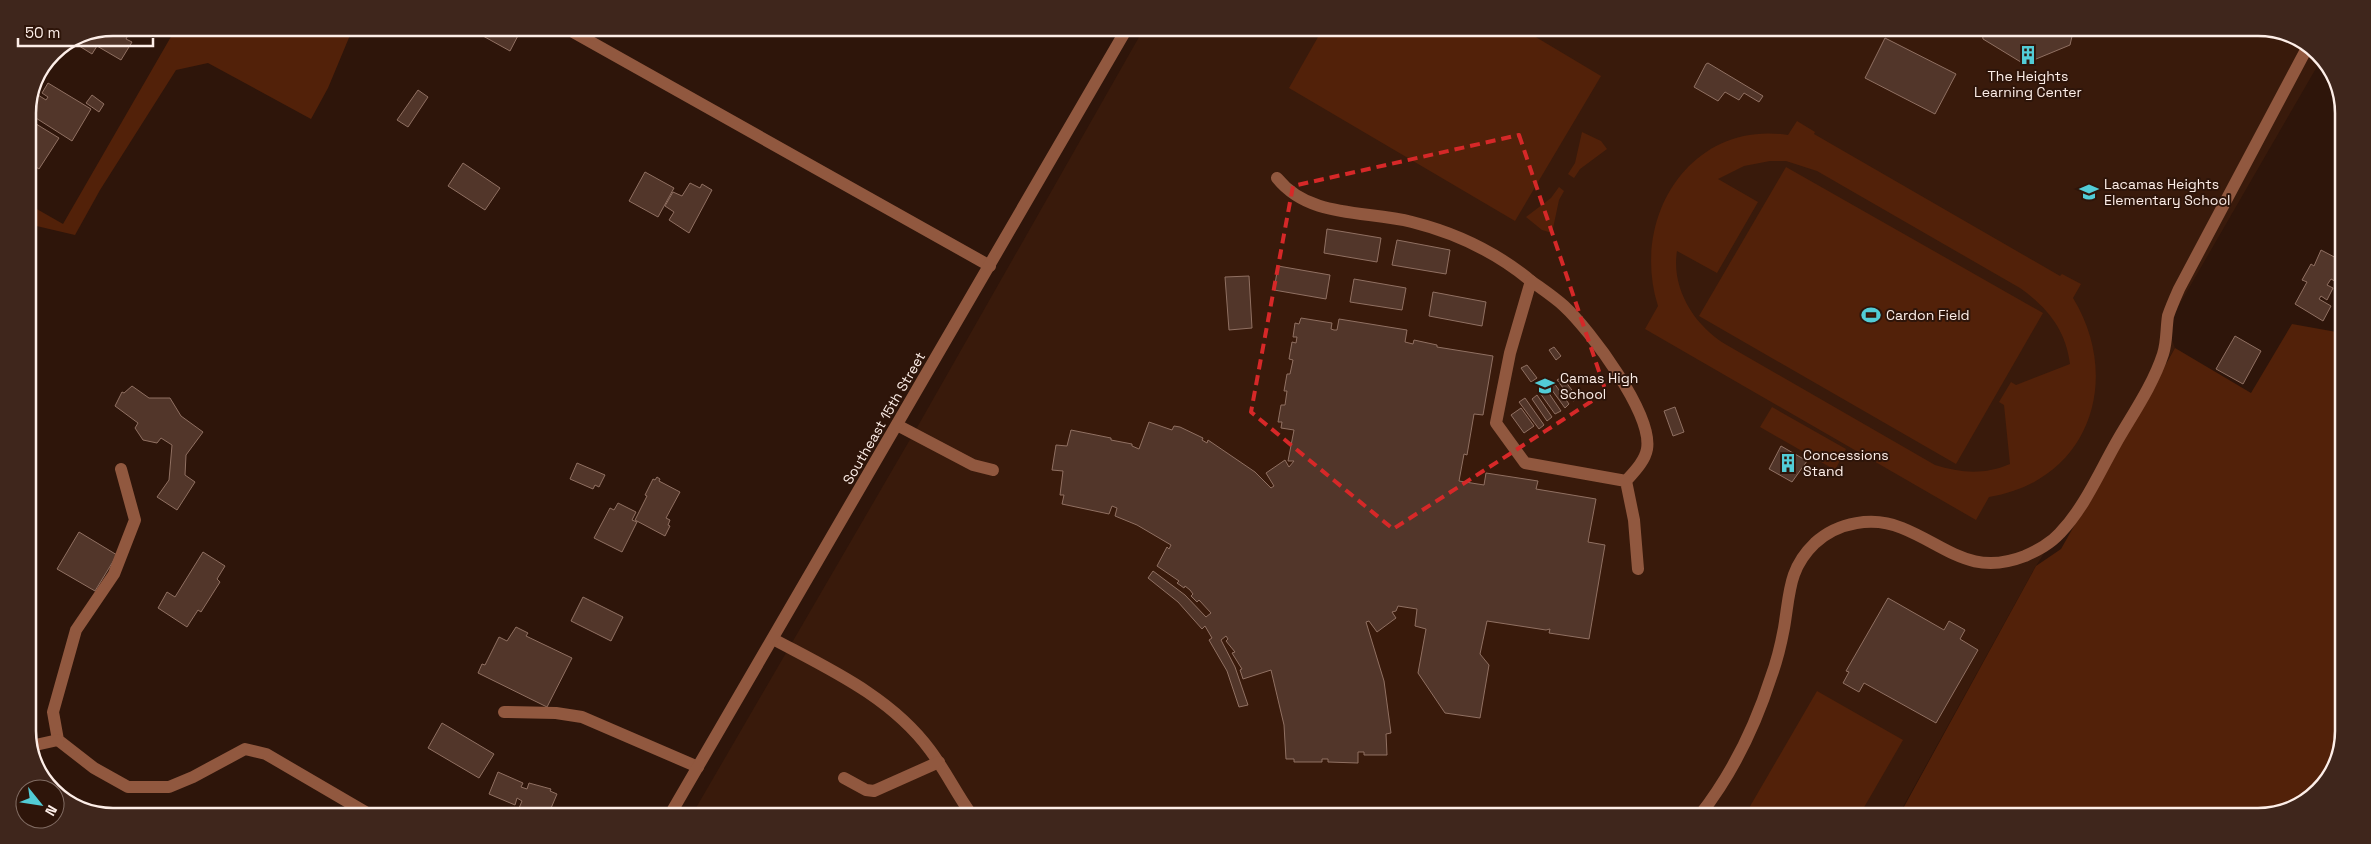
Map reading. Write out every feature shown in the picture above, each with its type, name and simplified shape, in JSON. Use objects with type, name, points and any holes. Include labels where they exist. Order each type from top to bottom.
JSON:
[{"type":"street","points":[[580,36],[990,266]]},
{"type":"street","name":"Southeast 15th Street","points":[[674,808],[1122,36]]},
{"type":"street","points":[[1705,808],[1735,763],[1759,709],[1778,653],[1793,572],[1803,556],[1816,542],[1840,527],[1877,522],[1902,528],[1945,551],[1966,559],[1980,562],[2008,561],[2036,552],[2049,543],[2070,522],[2156,372],[2166,344],[2168,317],[2179,289],[2304,53]]},
{"type":"street","points":[[1277,178],[1286,190],[1322,208],[1411,222],[1463,239],[1510,264],[1565,307],[1603,351],[1622,381],[1638,412],[1647,436],[1647,450],[1642,461],[1626,481]]},
{"type":"street","points":[[1531,281],[1510,353],[1496,423],[1526,463],[1626,481]]},
{"type":"street","points":[[897,425],[973,465],[993,470]]},
{"type":"street","points":[[121,469],[135,520],[114,574],[76,630],[53,712],[58,740],[94,768],[128,787],[169,787],[194,777],[245,749],[266,754],[358,808]]},
{"type":"street","points":[[1626,481],[1634,520],[1638,569]]},
{"type":"street","points":[[773,639],[853,683],[891,708],[930,749],[967,808]]},
{"type":"street","points":[[504,712],[556,713],[582,717],[698,767]]},
{"type":"street","points":[[38,745],[58,740]]},
{"type":"street","points":[[844,778],[866,790],[874,791],[939,762]]},
{"type":"highlighted area","points":[[1519,135],[1606,392],[1393,529],[1251,412],[1293,186]]},
{"type":"shaded area","points":[[171,36],[350,36],[328,88],[311,119],[208,63],[176,70],[100,190],[75,235],[36,226],[36,209],[63,224]]},
{"type":"shaded area","name":"Camas High School","points":[[1140,36],[2258,36],[2282,40],[2292,44],[2318,65],[2167,326],[2175,348],[2036,566],[1902,808],[696,808],[919,424]]},
{"type":"shaded area","points":[[1319,36],[1534,36],[1601,76],[1515,221],[1289,88]]},
{"type":"shaded area","points":[[1797,121],[1815,132],[1814,134],[2060,276],[2062,274],[2081,284],[2073,298],[2088,329],[2095,361],[2095,393],[2087,422],[2073,449],[2051,471],[2023,487],[1989,497],[1976,520],[1645,329],[1658,306],[1652,273],[1653,240],[1661,209],[1676,182],[1696,159],[1722,143],[1753,134],[1788,135]],"holes":[[[1770,161],[1786,161],[1817,171],[2020,288],[2039,303],[2054,320],[2064,340],[2070,364],[2016,385],[2011,382],[1999,402],[2004,405],[2010,464],[2001,468],[1972,472],[1935,465],[1725,344],[1704,327],[1695,316],[1681,292],[1676,265],[1677,251],[1717,273],[1758,202],[1718,179],[1744,166]]]},
{"type":"shaded area","points":[[1582,132],[1601,141],[1607,149],[1580,169],[1574,178],[1568,174],[1575,163]]},
{"type":"shaded area","name":"Cardon Field","points":[[1786,167],[2043,313],[1956,464],[1699,316]]},
{"type":"shaded area","points":[[1559,187],[1564,191],[1559,200],[1552,233],[1542,230],[1526,217],[1551,198]]},
{"type":"shaded area","points":[[2292,324],[2335,332],[2335,731],[2331,755],[2319,778],[2292,800],[2282,804],[2258,808],[1903,808],[2036,566],[2061,549],[2175,348],[2251,393]]},
{"type":"shaded area","points":[[1772,407],[1846,449],[1835,470],[1760,427]]},
{"type":"shaded area","points":[[1817,691],[1903,740],[1864,808],[1749,808]]},
{"type":"building","points":[[113,36],[128,36],[126,39],[132,42],[121,60],[97,46],[92,54],[78,45],[98,38]]},
{"type":"building","points":[[483,36],[518,36],[510,51]]},
{"type":"building","name":"The Heights Learning Center","points":[[1983,36],[2072,36],[2070,45],[2024,64],[1983,39]]},
{"type":"building","points":[[1885,38],[1956,74],[1935,114],[1865,78]]},
{"type":"building","points":[[1708,63],[1763,96],[1759,102],[1744,93],[1739,100],[1725,92],[1718,101],[1694,87]]},
{"type":"building","points":[[48,83],[91,109],[72,141],[36,118],[39,95],[46,100],[48,97],[42,93]]},
{"type":"building","points":[[418,90],[428,97],[408,127],[397,120]]},
{"type":"building","points":[[92,95],[104,104],[99,112],[86,103]]},
{"type":"building","points":[[36,124],[59,138],[39,169],[36,167]]},
{"type":"building","points":[[463,163],[500,188],[485,210],[448,186]]},
{"type":"building","points":[[645,172],[674,188],[658,217],[629,201]]},
{"type":"building","points":[[690,183],[700,188],[702,184],[712,190],[689,233],[669,220],[674,212],[665,206],[673,192],[682,196]]},
{"type":"building","points":[[1327,229],[1381,238],[1377,262],[1324,253]]},
{"type":"building","points":[[1397,240],[1450,250],[1446,274],[1392,265]]},
{"type":"building","points":[[2321,250],[2335,257],[2335,281],[2331,279],[2327,285],[2333,288],[2327,300],[2321,296],[2319,299],[2331,306],[2323,321],[2295,304],[2307,282],[2302,280],[2311,264],[2314,266]]},
{"type":"building","points":[[1278,266],[1330,275],[1326,299],[1274,290]]},
{"type":"building","points":[[1249,276],[1252,328],[1229,330],[1225,277]]},
{"type":"building","points":[[1354,279],[1406,288],[1402,310],[1350,302]]},
{"type":"building","points":[[1433,292],[1486,302],[1482,326],[1429,316]]},
{"type":"building","points":[[1301,318],[1332,323],[1331,329],[1334,330],[1337,330],[1339,319],[1407,330],[1405,342],[1413,344],[1414,340],[1437,345],[1437,347],[1493,356],[1483,415],[1474,414],[1467,455],[1464,454],[1459,481],[1484,485],[1486,473],[1538,481],[1536,489],[1596,499],[1588,542],[1605,545],[1589,639],[1549,633],[1550,629],[1487,621],[1480,654],[1489,665],[1480,718],[1445,713],[1418,673],[1426,629],[1415,626],[1417,609],[1398,606],[1396,611],[1392,612],[1396,618],[1377,632],[1369,621],[1366,622],[1384,681],[1391,733],[1386,734],[1387,755],[1364,755],[1364,752],[1358,752],[1358,763],[1328,762],[1328,759],[1322,759],[1322,762],[1294,762],[1294,759],[1286,759],[1284,725],[1271,670],[1243,679],[1240,670],[1242,669],[1232,653],[1235,652],[1226,641],[1228,639],[1226,636],[1221,640],[1235,667],[1248,705],[1239,707],[1227,671],[1209,640],[1212,638],[1205,626],[1202,629],[1178,602],[1148,578],[1153,571],[1185,595],[1206,617],[1211,613],[1199,600],[1197,602],[1191,596],[1193,594],[1190,590],[1177,583],[1179,581],[1157,566],[1167,547],[1169,549],[1171,545],[1137,525],[1115,516],[1117,508],[1112,506],[1109,514],[1062,504],[1064,495],[1060,495],[1063,471],[1052,470],[1056,445],[1067,446],[1071,430],[1111,438],[1111,440],[1132,444],[1132,446],[1139,449],[1149,422],[1172,430],[1174,426],[1180,427],[1203,438],[1202,440],[1207,443],[1208,440],[1255,472],[1271,488],[1274,486],[1266,473],[1285,460],[1289,467],[1294,461],[1288,461],[1294,430],[1281,428],[1282,422],[1278,422],[1281,405],[1285,405],[1287,391],[1284,391],[1287,374],[1290,374],[1293,360],[1289,359],[1292,342],[1296,343],[1297,337],[1293,337],[1295,323],[1299,324]]},
{"type":"building","points":[[2235,336],[2261,351],[2243,384],[2216,369]]},
{"type":"building","points":[[1554,347],[1561,356],[1556,360],[1549,350]]},
{"type":"building","points":[[1527,365],[1537,378],[1531,382],[1521,368]]},
{"type":"building","points":[[1562,377],[1578,398],[1573,401],[1557,380]]},
{"type":"building","points":[[1554,383],[1569,404],[1565,408],[1549,386]]},
{"type":"building","points":[[132,386],[149,398],[170,398],[181,416],[203,432],[186,455],[185,475],[195,482],[177,510],[157,497],[169,480],[172,445],[161,438],[157,443],[143,440],[135,428],[138,423],[115,406],[122,392],[124,393]]},
{"type":"building","points":[[1546,389],[1561,411],[1555,414],[1540,393]]},
{"type":"building","points":[[1537,395],[1552,417],[1547,421],[1532,399]]},
{"type":"building","points":[[1525,398],[1544,425],[1539,429],[1519,402]]},
{"type":"building","points":[[1675,407],[1684,432],[1673,436],[1664,411]]},
{"type":"building","points":[[1521,408],[1534,426],[1524,433],[1511,415]]},
{"type":"building","name":"Concessions Stand","points":[[1781,446],[1807,461],[1792,482],[1769,469]]},
{"type":"building","points":[[577,463],[605,475],[599,487],[595,485],[593,489],[570,479]]},
{"type":"building","points":[[657,477],[660,479],[659,481],[680,492],[666,518],[670,520],[668,525],[670,526],[665,536],[635,520],[653,479],[655,480]]},
{"type":"building","points":[[618,503],[636,512],[632,520],[637,522],[622,552],[594,538],[610,508],[614,510]]},
{"type":"building","points":[[79,532],[117,555],[95,591],[57,569]]},
{"type":"building","points":[[203,552],[225,566],[217,579],[220,582],[201,612],[198,610],[187,627],[158,608],[167,592],[175,597]]},
{"type":"building","points":[[583,597],[623,617],[611,641],[571,621]]},
{"type":"building","points":[[1888,598],[1944,630],[1949,621],[1965,630],[1960,639],[1978,650],[1936,723],[1864,683],[1859,692],[1843,683],[1849,672],[1846,671]]},
{"type":"building","points":[[516,627],[528,633],[526,636],[572,658],[547,707],[478,673],[482,664],[485,665],[499,637],[507,641]]},
{"type":"building","points":[[442,723],[494,754],[479,778],[428,748]]},
{"type":"building","points":[[498,772],[523,783],[521,787],[527,789],[529,783],[551,789],[550,791],[557,794],[551,808],[519,808],[522,801],[517,798],[515,805],[489,794]]},
{"type":"place","name":"The Heights Learning Center","points":[[2028,55]]},
{"type":"place","name":"Lacamas Heights Elementary School","points":[[2089,192]]},
{"type":"place","name":"Cardon Field","points":[[1871,315]]},
{"type":"place","name":"Camas High School","points":[[1545,386]]},
{"type":"place","name":"Concessions Stand","points":[[1788,463]]}]
